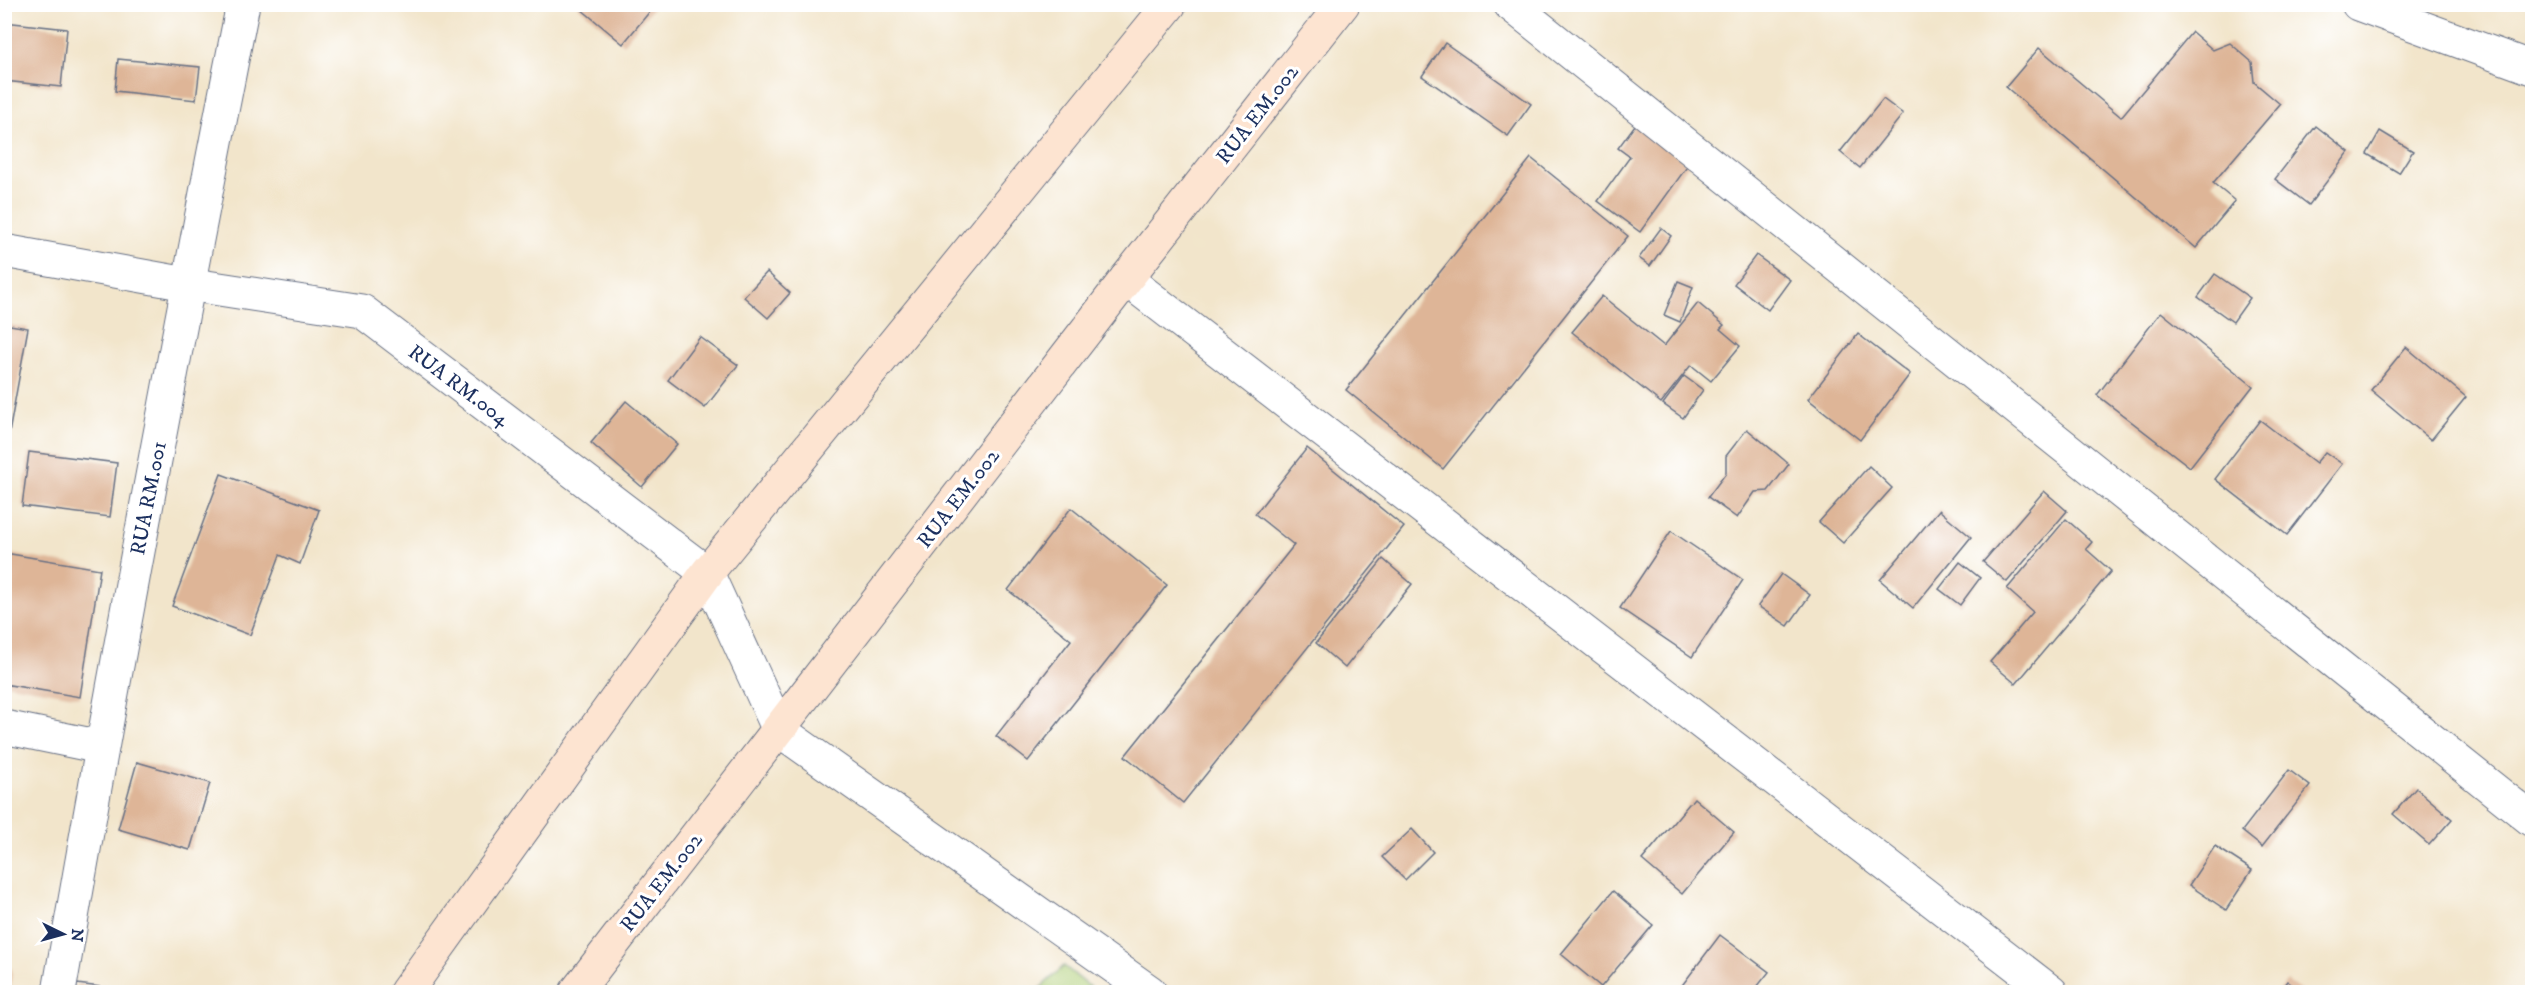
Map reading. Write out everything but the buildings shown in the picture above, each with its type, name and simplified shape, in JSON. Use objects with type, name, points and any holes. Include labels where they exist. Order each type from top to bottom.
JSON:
[{"type":"street","name":"RUA RM.001","points":[[59,993],[101,747],[187,284],[243,4]]},
{"type":"street","points":[[406,993],[707,573],[1170,4]]},
{"type":"street","name":"RUA EM.002","points":[[576,993],[1126,279],[1343,4]]},
{"type":"street","points":[[1510,4],[2532,820]]},
{"type":"street","points":[[2358,4],[2532,68]]},
{"type":"street","name":"RUA RM.004","points":[[4,251],[187,284],[362,311],[707,573],[779,730]]},
{"type":"street","points":[[1126,279],[2051,993]]},
{"type":"street","points":[[4,728],[101,747]]},
{"type":"street","points":[[779,730],[1150,993]]},
{"type":"green space","points":[[1064,966],[1096,992],[1036,992]]}]
